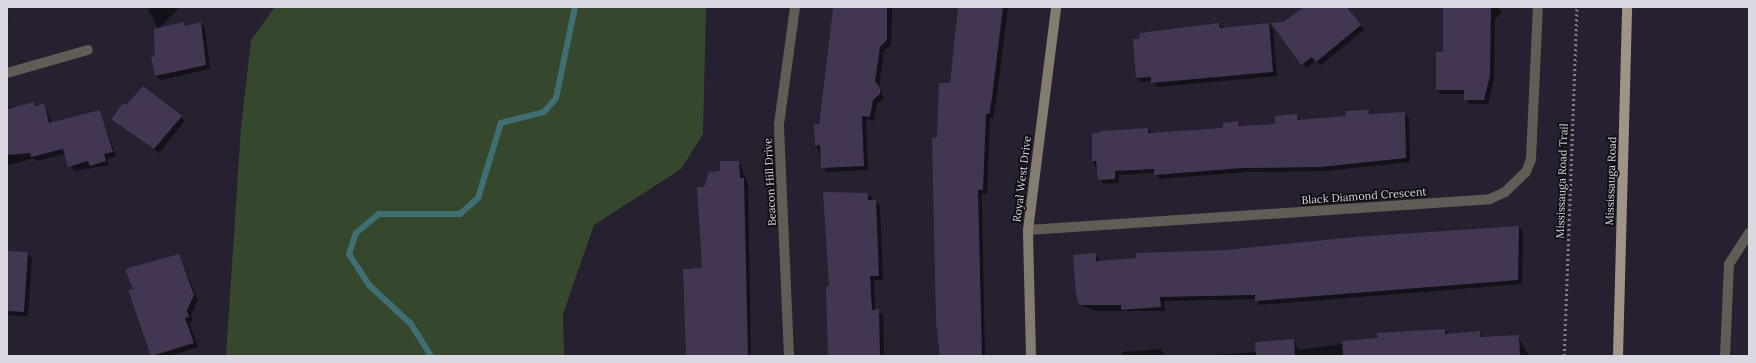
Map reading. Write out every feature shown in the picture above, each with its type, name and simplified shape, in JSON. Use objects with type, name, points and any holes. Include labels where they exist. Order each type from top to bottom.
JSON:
[{"type":"main road","name":"Mississauga Road","points":[[1618,356],[1627,7]]},
{"type":"street","name":"Beacon Hill Drive","points":[[789,356],[779,124],[795,7]]},
{"type":"street","name":"Royal West Drive","points":[[1031,356],[1028,230],[1056,7]]},
{"type":"street","name":"Black Diamond Crescent","points":[[1028,230],[1490,199],[1505,192],[1526,172],[1532,159],[1538,7]]},
{"type":"street","points":[[7,73],[88,50]]},
{"type":"street","points":[[1725,356],[1729,264],[1749,232]]},
{"type":"path","name":"Mississauga Road Trail","points":[[1564,356],[1578,7]]},
{"type":"green space","points":[[275,7],[706,7],[703,134],[681,169],[594,225],[563,314],[564,356],[226,356],[241,128],[251,40]]},
{"type":"building","points":[[833,7],[887,7],[887,40],[880,47],[875,81],[880,88],[880,94],[873,100],[870,117],[862,116],[864,166],[821,168],[820,145],[815,146],[814,124],[819,124]]},
{"type":"building","points":[[958,7],[1003,7],[992,98],[989,114],[986,114],[983,190],[978,190],[982,356],[940,356],[936,321],[932,138],[937,137],[939,83],[950,83]]},
{"type":"building","points":[[1304,7],[1347,7],[1361,25],[1316,62],[1312,57],[1301,65],[1271,23],[1283,22]]},
{"type":"building","points":[[1443,7],[1491,7],[1490,75],[1484,100],[1464,100],[1464,90],[1436,90],[1436,52],[1443,52]]},
{"type":"building","points":[[184,22],[185,26],[201,22],[206,65],[155,76],[151,56],[155,55],[154,29]]},
{"type":"building","points":[[1219,23],[1220,28],[1269,23],[1273,72],[1151,83],[1151,77],[1136,78],[1133,39],[1139,39],[1140,33]]},
{"type":"building","points":[[143,86],[182,116],[154,149],[111,119],[123,103],[126,105]]},
{"type":"building","points":[[34,102],[35,106],[44,103],[49,123],[100,110],[113,152],[104,154],[106,161],[90,166],[88,161],[68,167],[63,149],[31,157],[30,153],[7,155],[7,109]]},
{"type":"building","points":[[1369,110],[1369,114],[1405,112],[1406,158],[1321,167],[1243,168],[1154,175],[1154,169],[1115,171],[1115,179],[1098,180],[1096,161],[1092,161],[1092,134],[1102,131],[1148,128],[1148,133],[1223,128],[1223,123],[1238,121],[1239,126],[1275,124],[1275,116],[1297,114],[1298,120],[1346,116],[1345,111]]},
{"type":"building","points":[[720,161],[739,161],[740,178],[744,178],[748,356],[686,356],[683,269],[702,268],[697,187],[704,187],[709,172],[720,171]]},
{"type":"building","points":[[823,192],[868,193],[868,200],[876,200],[879,276],[870,276],[872,310],[879,309],[880,356],[828,356],[826,286],[829,286]]},
{"type":"building","points":[[1519,226],[1518,280],[1255,301],[1255,295],[1160,297],[1161,307],[1121,310],[1121,305],[1079,305],[1076,294],[1073,255],[1096,253],[1096,261],[1136,258],[1136,253],[1226,250],[1355,237]]},
{"type":"building","points":[[7,251],[28,252],[24,312],[7,311]]},
{"type":"building","points":[[179,254],[194,295],[187,310],[189,317],[185,318],[194,343],[151,356],[128,290],[133,289],[125,269]]},
{"type":"building","points":[[1445,329],[1445,334],[1480,331],[1481,337],[1519,335],[1520,356],[1343,356],[1342,341],[1378,338],[1377,333]]},
{"type":"building","points":[[1294,339],[1295,356],[1256,356],[1255,342]]},
{"type":"waterway","points":[[431,356],[411,324],[369,285],[349,254],[356,233],[379,214],[460,214],[478,198],[501,123],[544,112],[556,98],[575,7]]}]
